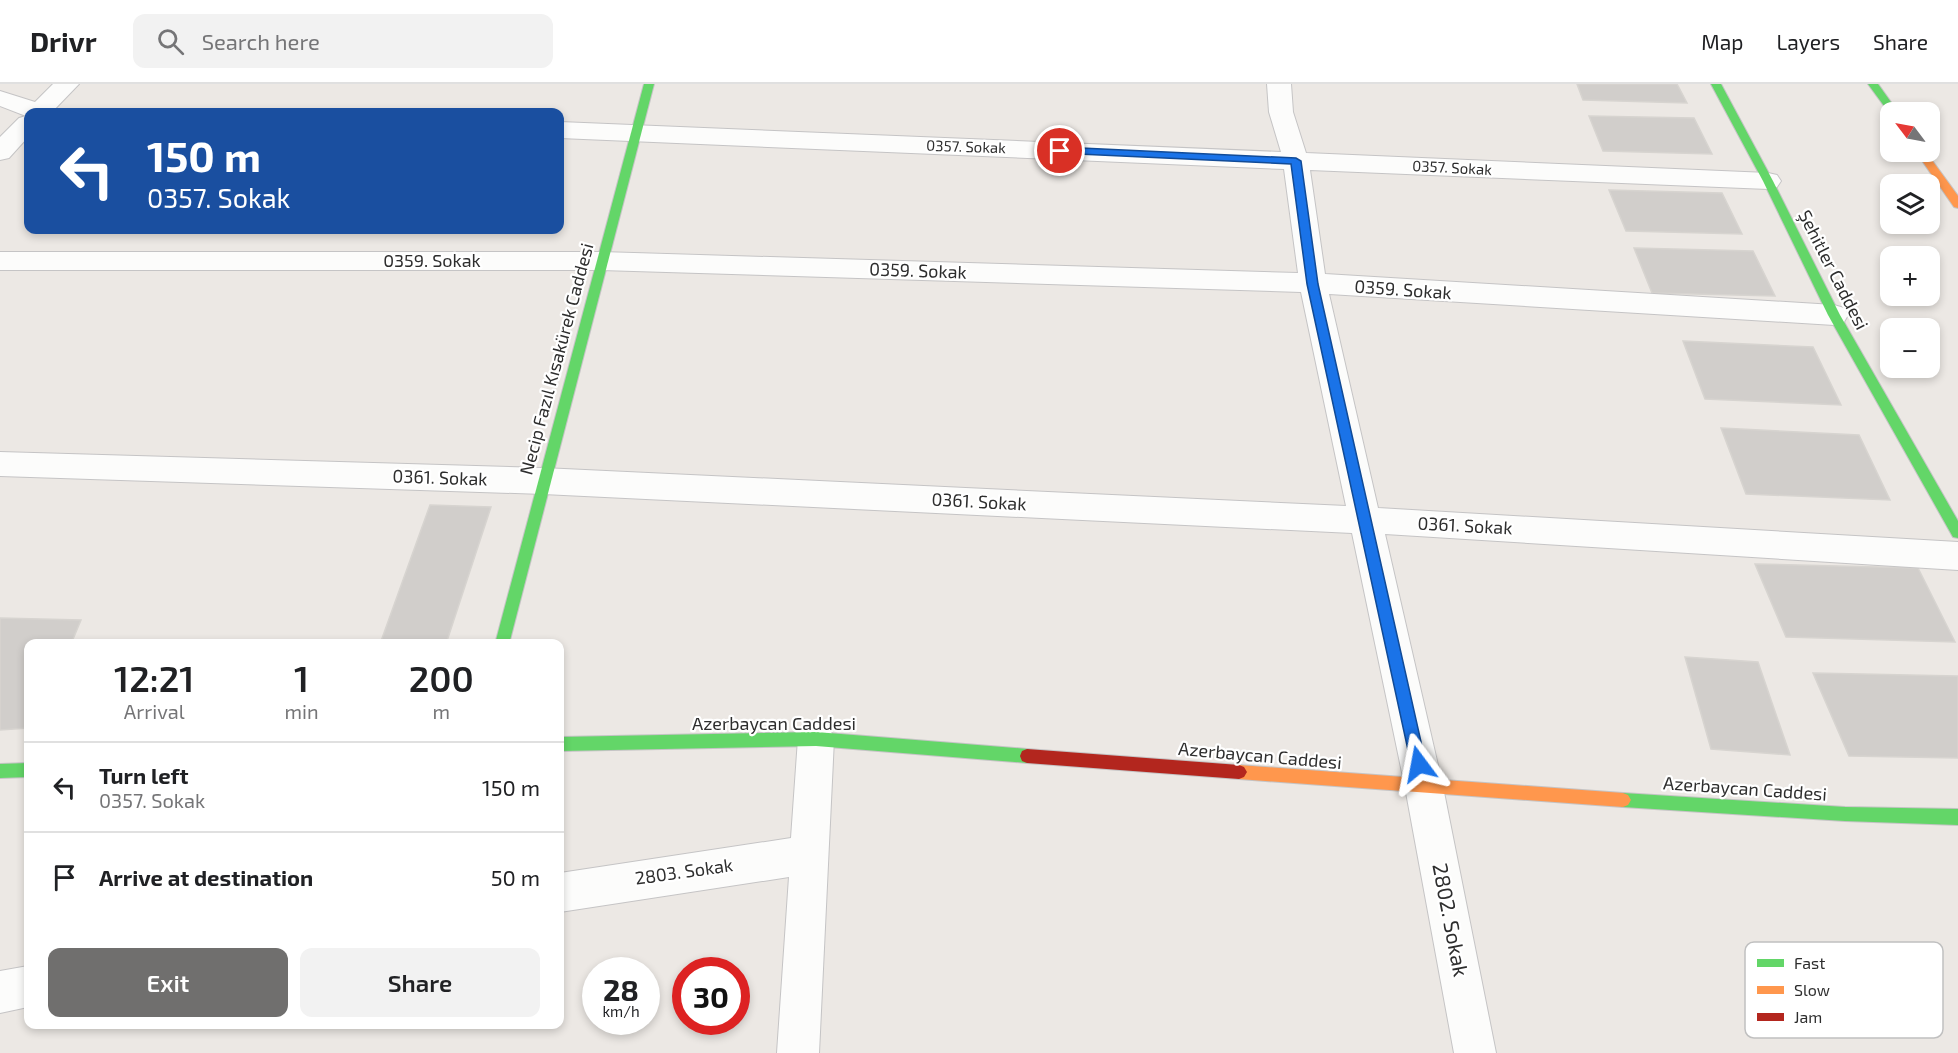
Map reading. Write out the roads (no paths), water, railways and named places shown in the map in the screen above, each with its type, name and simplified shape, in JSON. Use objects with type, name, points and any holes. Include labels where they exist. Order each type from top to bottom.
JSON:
[{"type":"street","points":[[42,108],[67,84]]},
{"type":"street","name":"Necip Fazıl Kısakürek Caddesi","points":[[503,639],[649,84]]},
{"type":"street","name":"2802. Sokak","points":[[1279,84],[1281,112],[1296,161],[1313,284],[1424,787],[1475,1053]]},
{"type":"street","name":"Şehitler Caddesi","points":[[1716,84],[1768,181],[1834,315],[1958,533]]},
{"type":"street","points":[[1873,84],[1886,102]]},
{"type":"street","points":[[0,98],[27,108]]},
{"type":"street","points":[[0,153],[24,127]]},
{"type":"street","name":"0357. Sokak","points":[[564,130],[1768,181]]},
{"type":"street","points":[[1928,162],[1958,204]]},
{"type":"street","name":"0359. Sokak","points":[[0,261],[602,261],[1313,284],[1834,315]]},
{"type":"street","name":"0361. Sokak","points":[[0,464],[543,481],[1364,520],[1958,556]]},
{"type":"street","points":[[798,1053],[816,739]]},
{"type":"street","name":"Azerbaycan Caddesi","points":[[564,744],[816,739],[1424,787],[1845,814],[1958,817]]},
{"type":"street","points":[[0,771],[24,770]]},
{"type":"street","name":"2803. Sokak","points":[[564,891],[634,879],[809,855]]},
{"type":"street","points":[[0,992],[24,988]]}]
